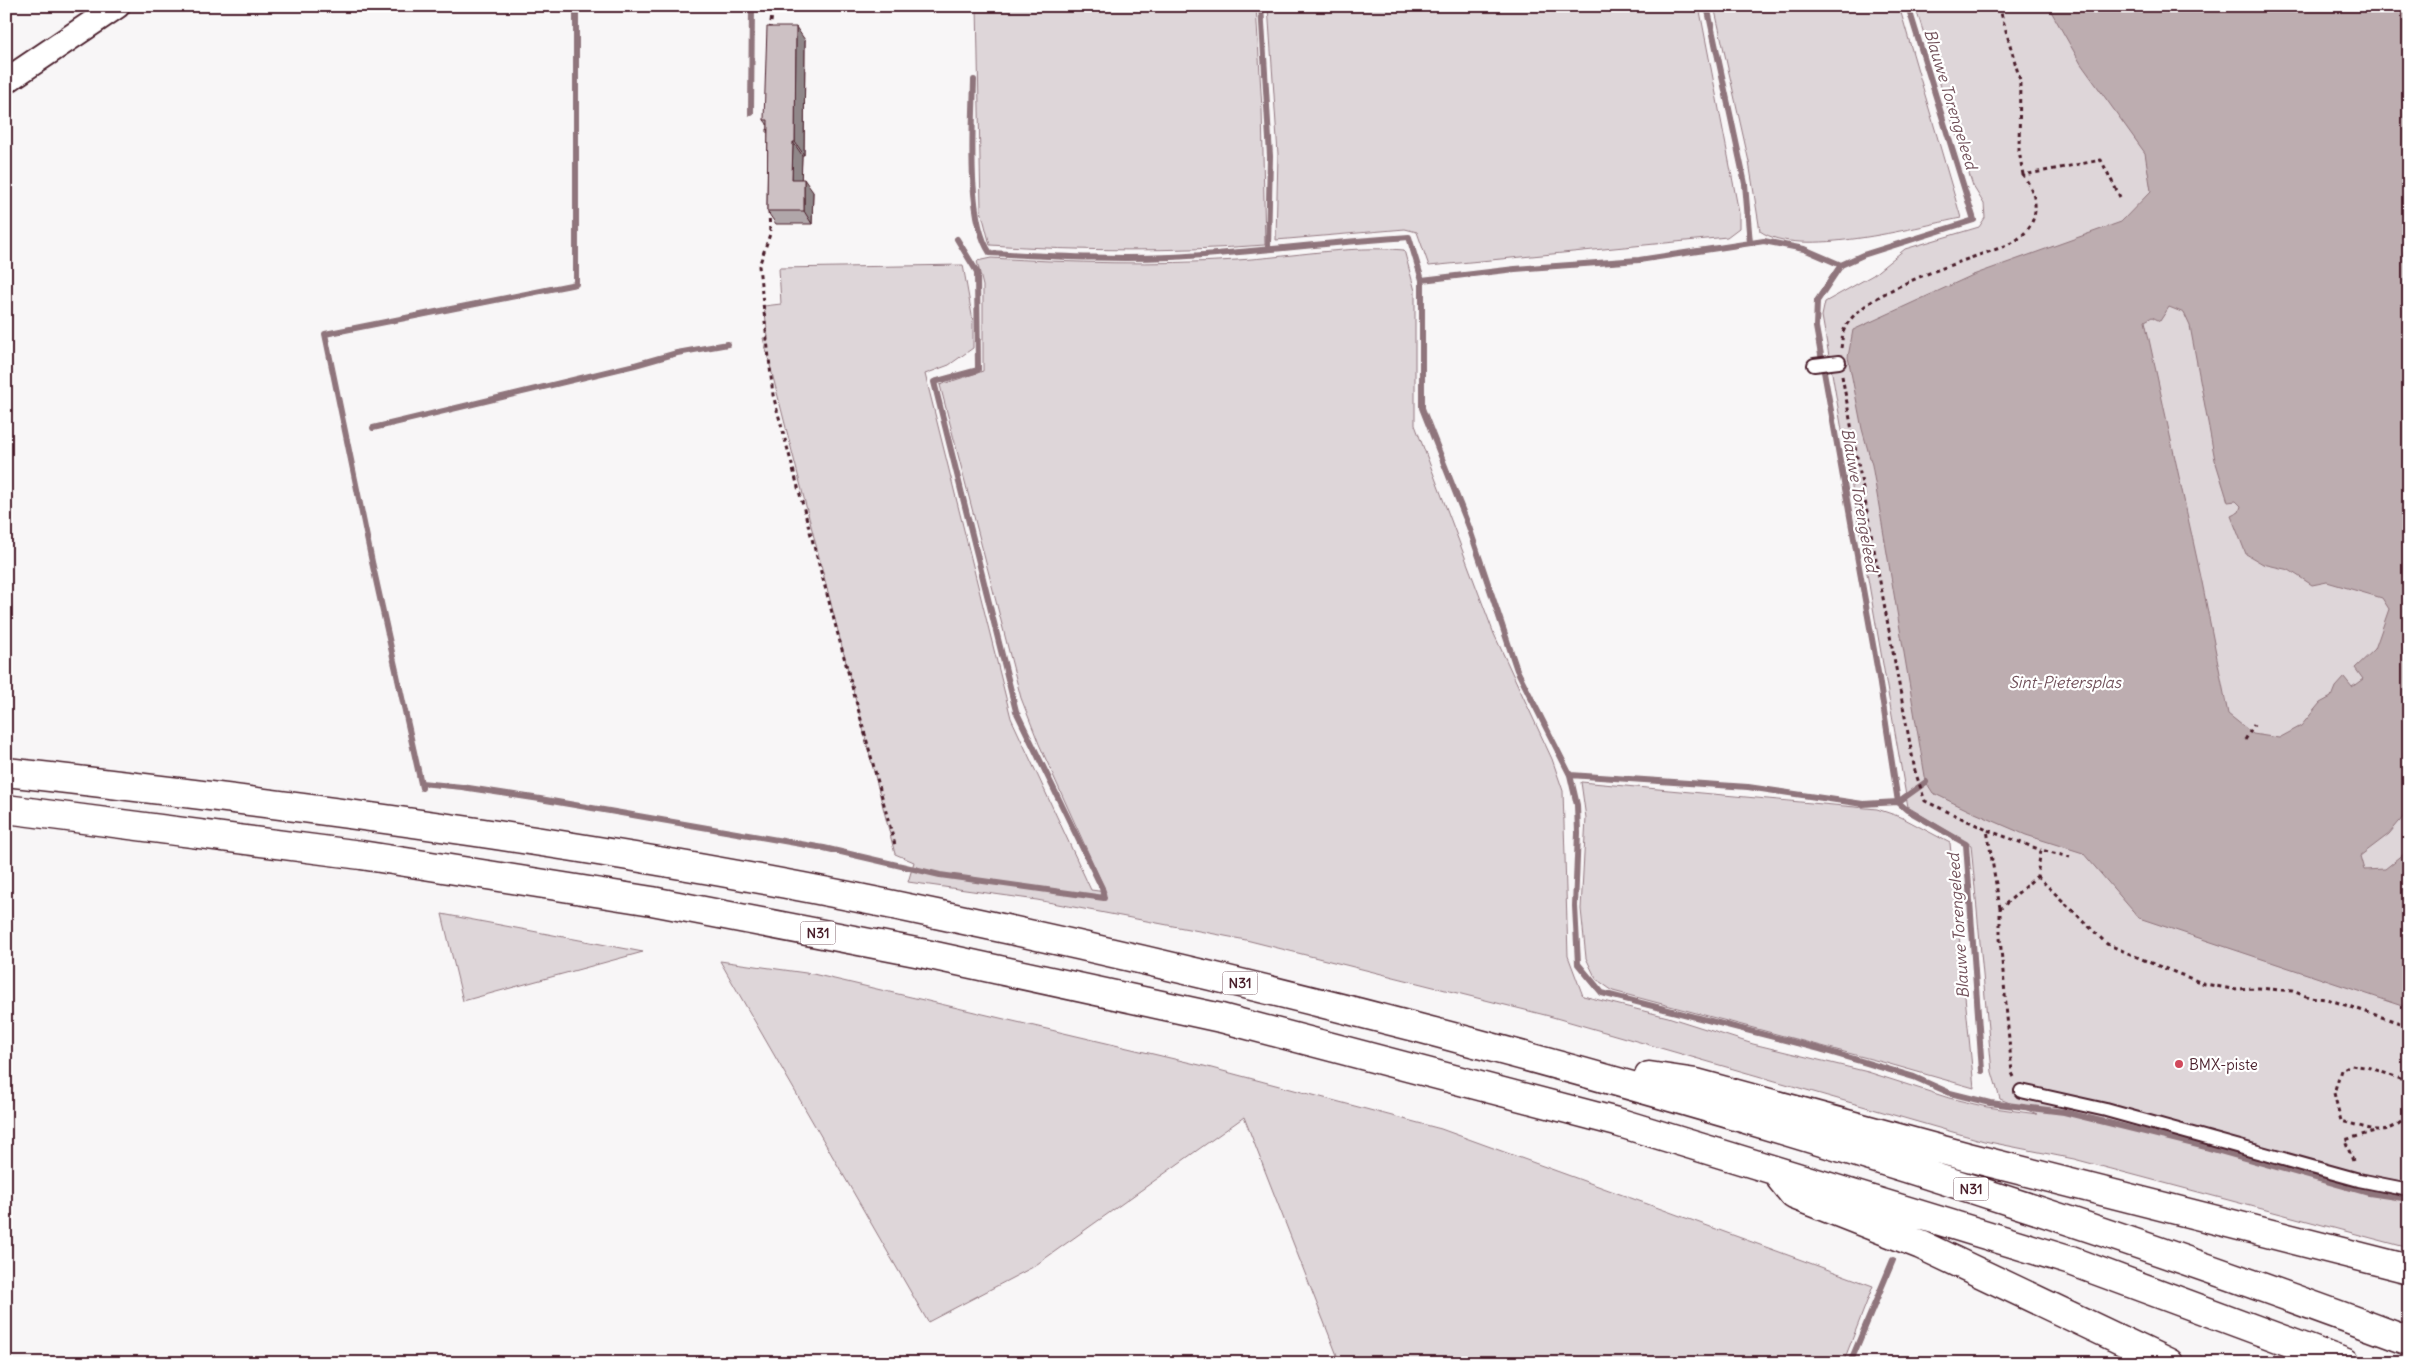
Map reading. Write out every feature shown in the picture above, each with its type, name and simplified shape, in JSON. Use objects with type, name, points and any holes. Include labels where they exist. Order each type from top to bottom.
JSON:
[{"type":"highway","name":"N31","points":[[6,772],[368,816],[654,861],[956,918],[1230,981],[1527,1056],[1742,1117],[1941,1179],[2296,1299],[2409,1341]]},
{"type":"highway","name":"N31","points":[[6,809],[390,859],[652,901],[921,952],[1221,1018],[1618,1122],[2072,1261],[2346,1363]]},
{"type":"highway","points":[[1527,1056],[1696,1083],[1968,1157],[2409,1269]]},
{"type":"highway","points":[[1773,1170],[1794,1195],[1922,1245],[2169,1363]]},
{"type":"street","points":[[6,81],[117,6]]},
{"type":"lane","points":[[1814,365],[1839,362]]},
{"type":"lane","points":[[2022,1091],[2106,1110],[2359,1180],[2409,1190]]},
{"type":"path","points":[[768,38],[773,6]]},
{"type":"path","points":[[1999,6],[2020,80],[2018,150],[2023,175],[2030,186],[2036,206],[2031,224],[2018,239],[1907,282],[1876,299],[1851,319],[1843,332],[1839,362],[1915,771],[1925,801],[1987,830],[2041,850],[2070,857]]},
{"type":"path","points":[[768,115],[768,145]]},
{"type":"path","points":[[2023,175],[2101,160],[2120,197]]},
{"type":"path","points":[[769,204],[770,234],[759,266],[773,396],[895,845]]},
{"type":"path","points":[[2245,740],[2254,725]]},
{"type":"path","points":[[1987,830],[2000,909],[2000,938],[2012,1073],[2022,1091]]},
{"type":"path","points":[[2000,909],[2037,876],[2041,850]]},
{"type":"path","points":[[2037,876],[2108,944],[2152,963],[2205,984],[2232,990],[2259,988],[2292,991],[2309,997],[2327,999],[2409,1026]]},
{"type":"path","points":[[2409,1082],[2371,1068],[2351,1065],[2341,1070],[2334,1093],[2341,1121],[2376,1131],[2386,1131],[2400,1124],[2409,1114]]},
{"type":"path","points":[[2359,1180],[2345,1140],[2376,1131]]},
{"type":"shaded area","points":[[977,6],[1256,6],[1262,109],[1265,245],[1128,250],[990,245],[981,210]]},
{"type":"shaded area","points":[[1268,6],[1699,6],[1739,213],[1739,228],[1727,237],[1429,266],[1417,232],[1405,229],[1276,240],[1278,154]]},
{"type":"shaded area","points":[[1714,6],[1899,6],[1961,218],[1887,233],[1829,242],[1801,242],[1778,239],[1760,231],[1749,162]]},
{"type":"shaded area","points":[[1915,6],[2409,6],[2409,1248],[2074,1159],[1984,1141],[1549,1016],[1246,940],[1037,900],[908,882],[914,862],[895,854],[763,338],[768,337],[764,306],[781,304],[779,268],[963,265],[973,321],[973,348],[949,365],[925,374],[1011,718],[1091,890],[1106,892],[1039,744],[1021,698],[940,385],[983,371],[983,286],[977,261],[991,258],[1083,262],[1206,262],[1258,259],[1341,250],[1404,250],[1415,291],[1415,425],[1494,634],[1552,759],[1563,791],[1568,956],[1583,996],[1668,1017],[1753,1044],[1868,1072],[1949,1098],[1987,1107],[2037,1114],[2000,1099],[1992,1072],[1971,845],[1908,807],[1822,316],[1825,302],[1873,275],[1905,249],[1979,227],[1985,218],[1984,204],[1973,186]]},
{"type":"shaded area","points":[[1581,782],[1877,809],[1901,817],[1950,843],[1974,1088],[1613,991],[1596,979],[1586,958],[1581,909],[1586,818]]},
{"type":"shaded area","points":[[442,914],[643,952],[463,1001]]},
{"type":"shaded area","points":[[720,961],[813,974],[1204,1066],[1441,1129],[1873,1286],[1843,1363],[1340,1363],[1244,1117],[1033,1267],[928,1322]]},
{"type":"water","name":"Sint-Pietersplas","points":[[2048,6],[2409,6],[2409,810],[2389,834],[2360,856],[2364,870],[2385,869],[2409,850],[2409,1008],[2139,918],[2083,853],[2026,835],[1968,810],[1933,793],[1926,782],[1872,465],[1862,429],[1848,357],[1853,330],[1973,275],[2121,222],[2151,191],[2145,153],[2081,64]],"holes":[[[2169,307],[2184,313],[2190,326],[2215,460],[2228,502],[2236,501],[2241,506],[2239,512],[2231,516],[2246,554],[2263,564],[2289,570],[2312,585],[2327,582],[2382,598],[2389,609],[2375,649],[2355,668],[2363,679],[2352,687],[2344,677],[2335,687],[2331,697],[2320,703],[2301,726],[2279,738],[2253,734],[2228,714],[2202,582],[2145,321],[2152,317],[2160,321]]]},
{"type":"building","points":[[767,27],[796,27],[795,142],[793,142],[792,179],[804,179],[804,211],[767,211],[768,120],[764,120]]},
{"type":"waterway","points":[[422,788],[372,562],[325,334],[576,284],[576,6]]},
{"type":"waterway","points":[[751,113],[752,6]]},
{"type":"waterway","points":[[1261,6],[1270,156],[1268,248]]},
{"type":"waterway","points":[[1707,6],[1745,184],[1750,243]]},
{"type":"waterway","name":"Blauwe Torengeleed","points":[[1908,6],[1974,220],[1863,255],[1841,265],[1817,301],[1816,327],[1879,678],[1898,802],[1907,810],[1966,844],[1982,1071]]},
{"type":"waterway","points":[[974,80],[972,145],[974,195],[982,238],[990,253],[1148,258],[1231,253],[1409,237],[1422,280],[1515,269],[1639,260],[1764,241],[1804,249],[1841,265]]},
{"type":"waterway","points":[[421,783],[540,799],[824,848],[940,875],[1104,898],[1102,888],[1016,711],[934,382],[978,370],[977,272],[957,239]]},
{"type":"waterway","points":[[1422,280],[1422,408],[1469,527],[1517,670],[1570,775],[1748,787],[1863,804],[1898,802],[1926,782]]},
{"type":"waterway","points":[[373,428],[635,365],[677,353],[728,344]]},
{"type":"waterway","points":[[1570,775],[1577,805],[1578,833],[1575,906],[1578,964],[1602,993],[1820,1049],[1914,1077],[1950,1093],[1990,1103],[2064,1112],[2206,1147],[2369,1193],[2409,1199]]},
{"type":"waterway","name":"Blauwe Torengeleed","points":[[1850,1363],[1893,1260]]},
{"type":"place","name":"BMX-piste","points":[[2179,1064]]}]
